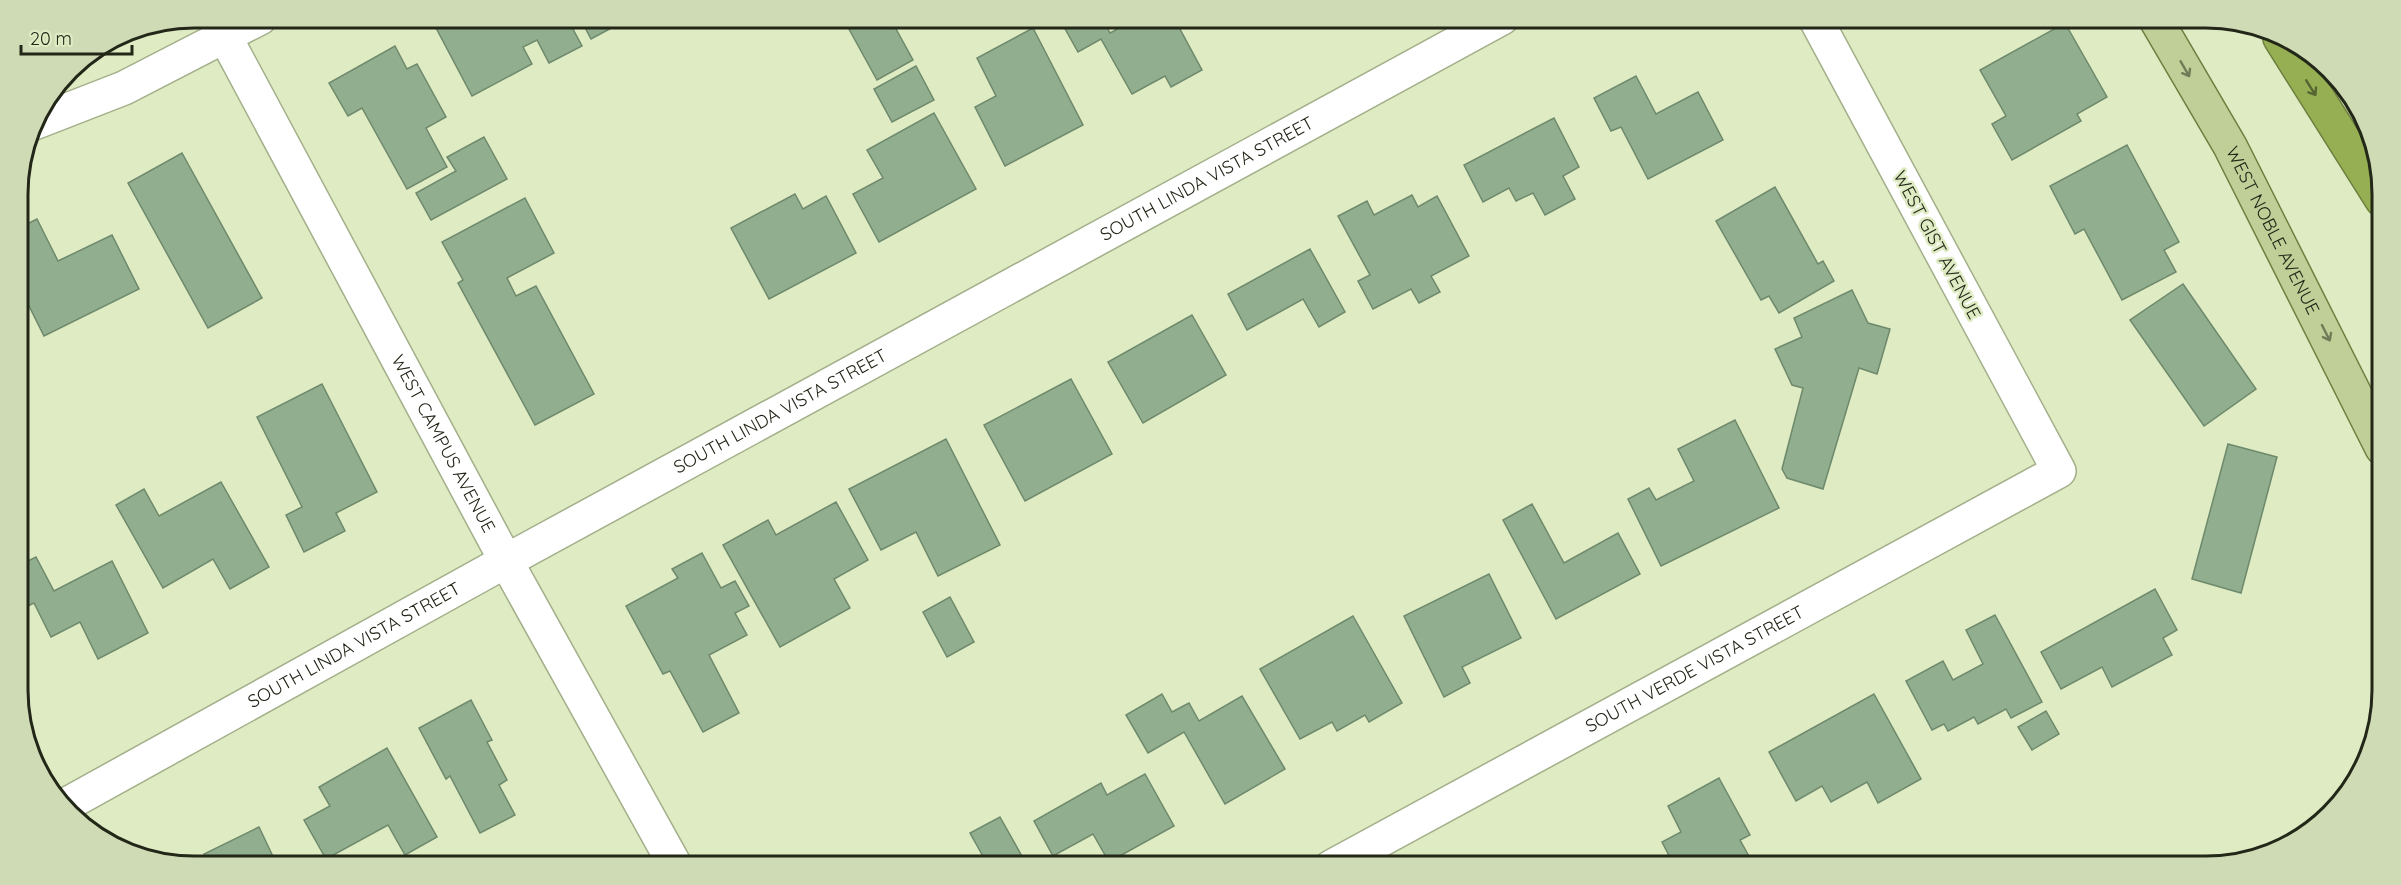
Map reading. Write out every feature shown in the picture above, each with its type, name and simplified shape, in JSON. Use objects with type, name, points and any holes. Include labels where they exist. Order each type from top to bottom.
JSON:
[{"type":"highway","points":[[2288,50],[2372,183]]},
{"type":"main road","name":"WEST NOBLE AVENUE","points":[[2161,28],[2230,146],[2372,428]]},
{"type":"street","points":[[48,118],[124,88],[218,28]]},
{"type":"street","name":"WEST CAMPUS AVENUE","points":[[221,28],[506,561],[670,856]]},
{"type":"street","name":"SOUTH LINDA VISTA STREET","points":[[72,802],[506,561],[1484,28]]},
{"type":"street","name":"WEST GIST AVENUE","points":[[1820,28],[2059,471]]},
{"type":"street","name":"SOUTH VERDE VISTA STREET","points":[[1351,856],[2059,471]]},
{"type":"building","points":[[436,28],[572,28],[582,46],[549,63],[537,40],[523,47],[532,64],[472,96]]},
{"type":"building","points":[[585,28],[611,28],[591,39]]},
{"type":"building","points":[[848,28],[895,28],[913,60],[877,80]]},
{"type":"building","points":[[1033,28],[1083,125],[1005,166],[975,107],[996,96],[977,58]]},
{"type":"building","points":[[1065,28],[1107,28],[1110,33],[1116,30],[1115,28],[1179,28],[1202,70],[1171,87],[1165,76],[1132,94],[1101,39],[1078,52]]},
{"type":"building","points":[[2056,28],[2068,28],[2107,97],[2077,114],[2081,121],[2012,160],[1992,124],[2006,116],[1980,70]]},
{"type":"building","points":[[395,46],[407,69],[417,64],[446,117],[426,128],[447,167],[407,189],[362,108],[348,116],[329,83]]},
{"type":"building","points":[[916,66],[934,100],[892,122],[874,89]]},
{"type":"building","points":[[1636,76],[1656,114],[1698,92],[1723,140],[1648,179],[1621,127],[1611,131],[1594,98]]},
{"type":"building","points":[[934,113],[976,189],[879,242],[853,194],[883,178],[867,150]]},
{"type":"building","points":[[1554,118],[1579,167],[1563,176],[1575,199],[1545,215],[1533,193],[1516,201],[1509,188],[1483,202],[1464,165]]},
{"type":"building","points":[[484,137],[507,179],[431,220],[416,193],[456,171],[447,157]]},
{"type":"building","points":[[2127,145],[2179,242],[2164,250],[2176,272],[2122,300],[2084,229],[2075,234],[2050,186]]},
{"type":"building","points":[[182,153],[262,298],[208,328],[128,183]]},
{"type":"building","points":[[1775,187],[1818,264],[1823,261],[1834,281],[1779,313],[1769,296],[1761,300],[1716,221]]},
{"type":"building","points":[[795,194],[803,209],[826,196],[856,253],[769,299],[731,228]]},
{"type":"building","points":[[1412,195],[1418,207],[1437,196],[1469,256],[1431,276],[1440,292],[1419,303],[1411,289],[1373,309],[1358,281],[1370,275],[1338,216],[1367,201],[1374,215]]},
{"type":"building","points":[[525,198],[554,253],[507,278],[516,296],[536,286],[594,394],[535,425],[458,283],[463,280],[442,242]]},
{"type":"building","points":[[37,219],[58,261],[112,235],[139,289],[44,336],[29,306],[29,223]]},
{"type":"building","points":[[1310,249],[1345,312],[1319,327],[1303,299],[1247,330],[1228,294]]},
{"type":"building","points":[[2183,284],[2256,389],[2204,426],[2130,320]]},
{"type":"building","points":[[1852,290],[1868,323],[1890,329],[1877,374],[1859,368],[1823,489],[1787,478],[1782,469],[1803,388],[1792,385],[1775,349],[1802,337],[1794,318]]},
{"type":"building","points":[[1192,315],[1226,375],[1143,423],[1108,362]]},
{"type":"building","points":[[1071,379],[1112,454],[1025,501],[984,425]]},
{"type":"building","points":[[322,384],[377,492],[336,513],[345,531],[304,552],[286,515],[302,507],[257,417]]},
{"type":"building","points":[[1735,420],[1779,508],[1661,566],[1628,499],[1649,488],[1656,500],[1694,481],[1678,449]]},
{"type":"building","points":[[946,439],[1000,545],[938,576],[916,532],[881,550],[849,489]]},
{"type":"building","points":[[2228,444],[2277,457],[2241,593],[2192,579]]},
{"type":"building","points":[[221,482],[269,567],[230,589],[213,559],[163,588],[116,505],[144,489],[159,516]]},
{"type":"building","points":[[836,502],[868,560],[834,579],[850,608],[780,647],[723,545],[768,520],[776,535]]},
{"type":"building","points":[[1532,504],[1564,563],[1618,533],[1640,574],[1556,619],[1503,520]]},
{"type":"building","points":[[702,553],[721,588],[735,581],[749,606],[735,613],[747,635],[709,655],[739,713],[703,732],[670,671],[663,674],[626,606],[678,578],[672,569]]},
{"type":"building","points":[[36,557],[54,591],[112,561],[148,633],[98,659],[80,622],[51,637],[34,603],[28,606],[28,561]]},
{"type":"building","points":[[1489,574],[1521,638],[1462,667],[1470,683],[1444,697],[1404,616]]},
{"type":"building","points":[[2155,589],[2177,630],[2163,638],[2172,655],[2112,687],[2102,667],[2061,689],[2041,652]]},
{"type":"building","points":[[950,597],[974,642],[947,657],[923,612]]},
{"type":"building","points":[[1995,615],[2042,702],[2011,718],[2006,709],[1978,724],[1974,717],[1948,731],[1944,724],[1932,730],[1906,681],[1943,661],[1953,680],[1983,664],[1966,630]]},
{"type":"building","points":[[1353,616],[1402,703],[1369,722],[1365,715],[1337,731],[1332,722],[1300,739],[1260,669]]},
{"type":"building","points":[[1162,694],[1172,712],[1189,703],[1199,721],[1242,696],[1285,769],[1225,804],[1184,732],[1148,753],[1126,715]]},
{"type":"building","points":[[1874,694],[1921,779],[1878,803],[1867,782],[1831,802],[1822,786],[1796,801],[1769,752]]},
{"type":"building","points":[[471,700],[492,740],[487,742],[507,780],[499,785],[515,815],[480,833],[450,776],[446,779],[419,728]]},
{"type":"building","points":[[2046,711],[2059,734],[2032,750],[2018,727]]},
{"type":"building","points":[[387,748],[437,837],[405,855],[388,825],[331,856],[324,856],[304,820],[330,806],[319,787]]},
{"type":"building","points":[[1145,774],[1174,826],[1120,856],[1106,856],[1093,834],[1053,856],[1034,821],[1101,783],[1107,795]]},
{"type":"building","points":[[1719,778],[1750,835],[1740,840],[1749,856],[1669,856],[1662,842],[1681,832],[1668,806]]},
{"type":"building","points":[[1000,817],[1022,856],[983,856],[970,833]]},
{"type":"building","points":[[259,827],[273,856],[205,856],[204,854]]}]
